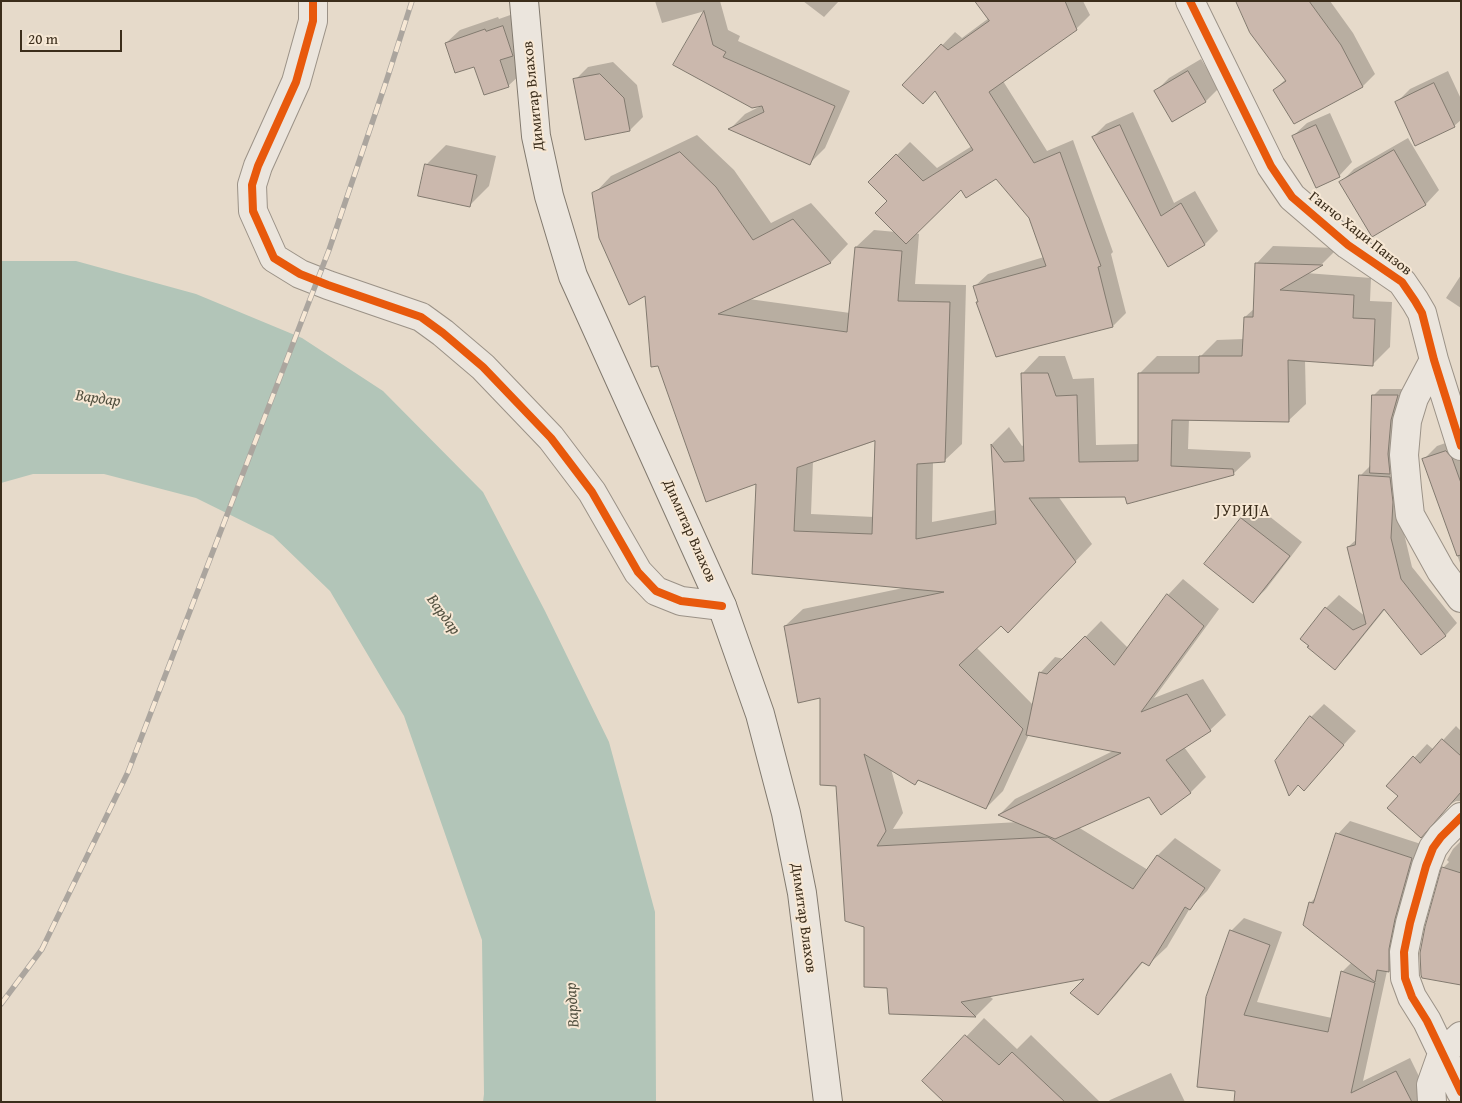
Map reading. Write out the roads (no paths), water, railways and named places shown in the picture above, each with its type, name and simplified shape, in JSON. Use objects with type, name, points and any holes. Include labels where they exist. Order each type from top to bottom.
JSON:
[{"type":"street","points":[[313,1],[313,21],[296,82],[258,166],[252,184],[253,211],[274,258],[300,274],[421,316],[443,332],[483,367],[551,438],[592,492],[638,572],[656,591],[681,601],[722,606]]},
{"type":"street","name":"Димитар Влахов","points":[[524,1],[536,136],[549,196],[573,276],[722,606],[760,714],[786,813],[802,894],[828,1102]]},
{"type":"street","name":"Ганчо Хаџи Панзов","points":[[1190,1],[1271,166],[1292,197],[1348,245],[1402,282],[1422,313],[1434,360],[1461,446]]},
{"type":"street","points":[[1434,360],[1414,398],[1408,421],[1404,455],[1410,515],[1441,571],[1461,598]]},
{"type":"street","points":[[1461,817],[1433,848],[1410,923],[1404,952],[1405,978],[1412,997],[1427,1021],[1451,1045],[1461,1092]]},
{"type":"street","points":[[1432,1102],[1431,1085],[1451,1045]]},
{"type":"water","name":"Вардар","points":[[1,261],[76,261],[196,294],[302,338],[383,391],[483,492],[545,611],[609,742],[655,912],[656,1102],[483,1102],[482,940],[404,716],[330,591],[273,536],[196,498],[104,474],[33,474],[1,483]]},
{"type":"railway","points":[[1,1004],[42,949],[128,772],[329,250],[412,1]]},
{"type":"district","name":"ЈУРИЈА","points":[[1243,512]]}]
